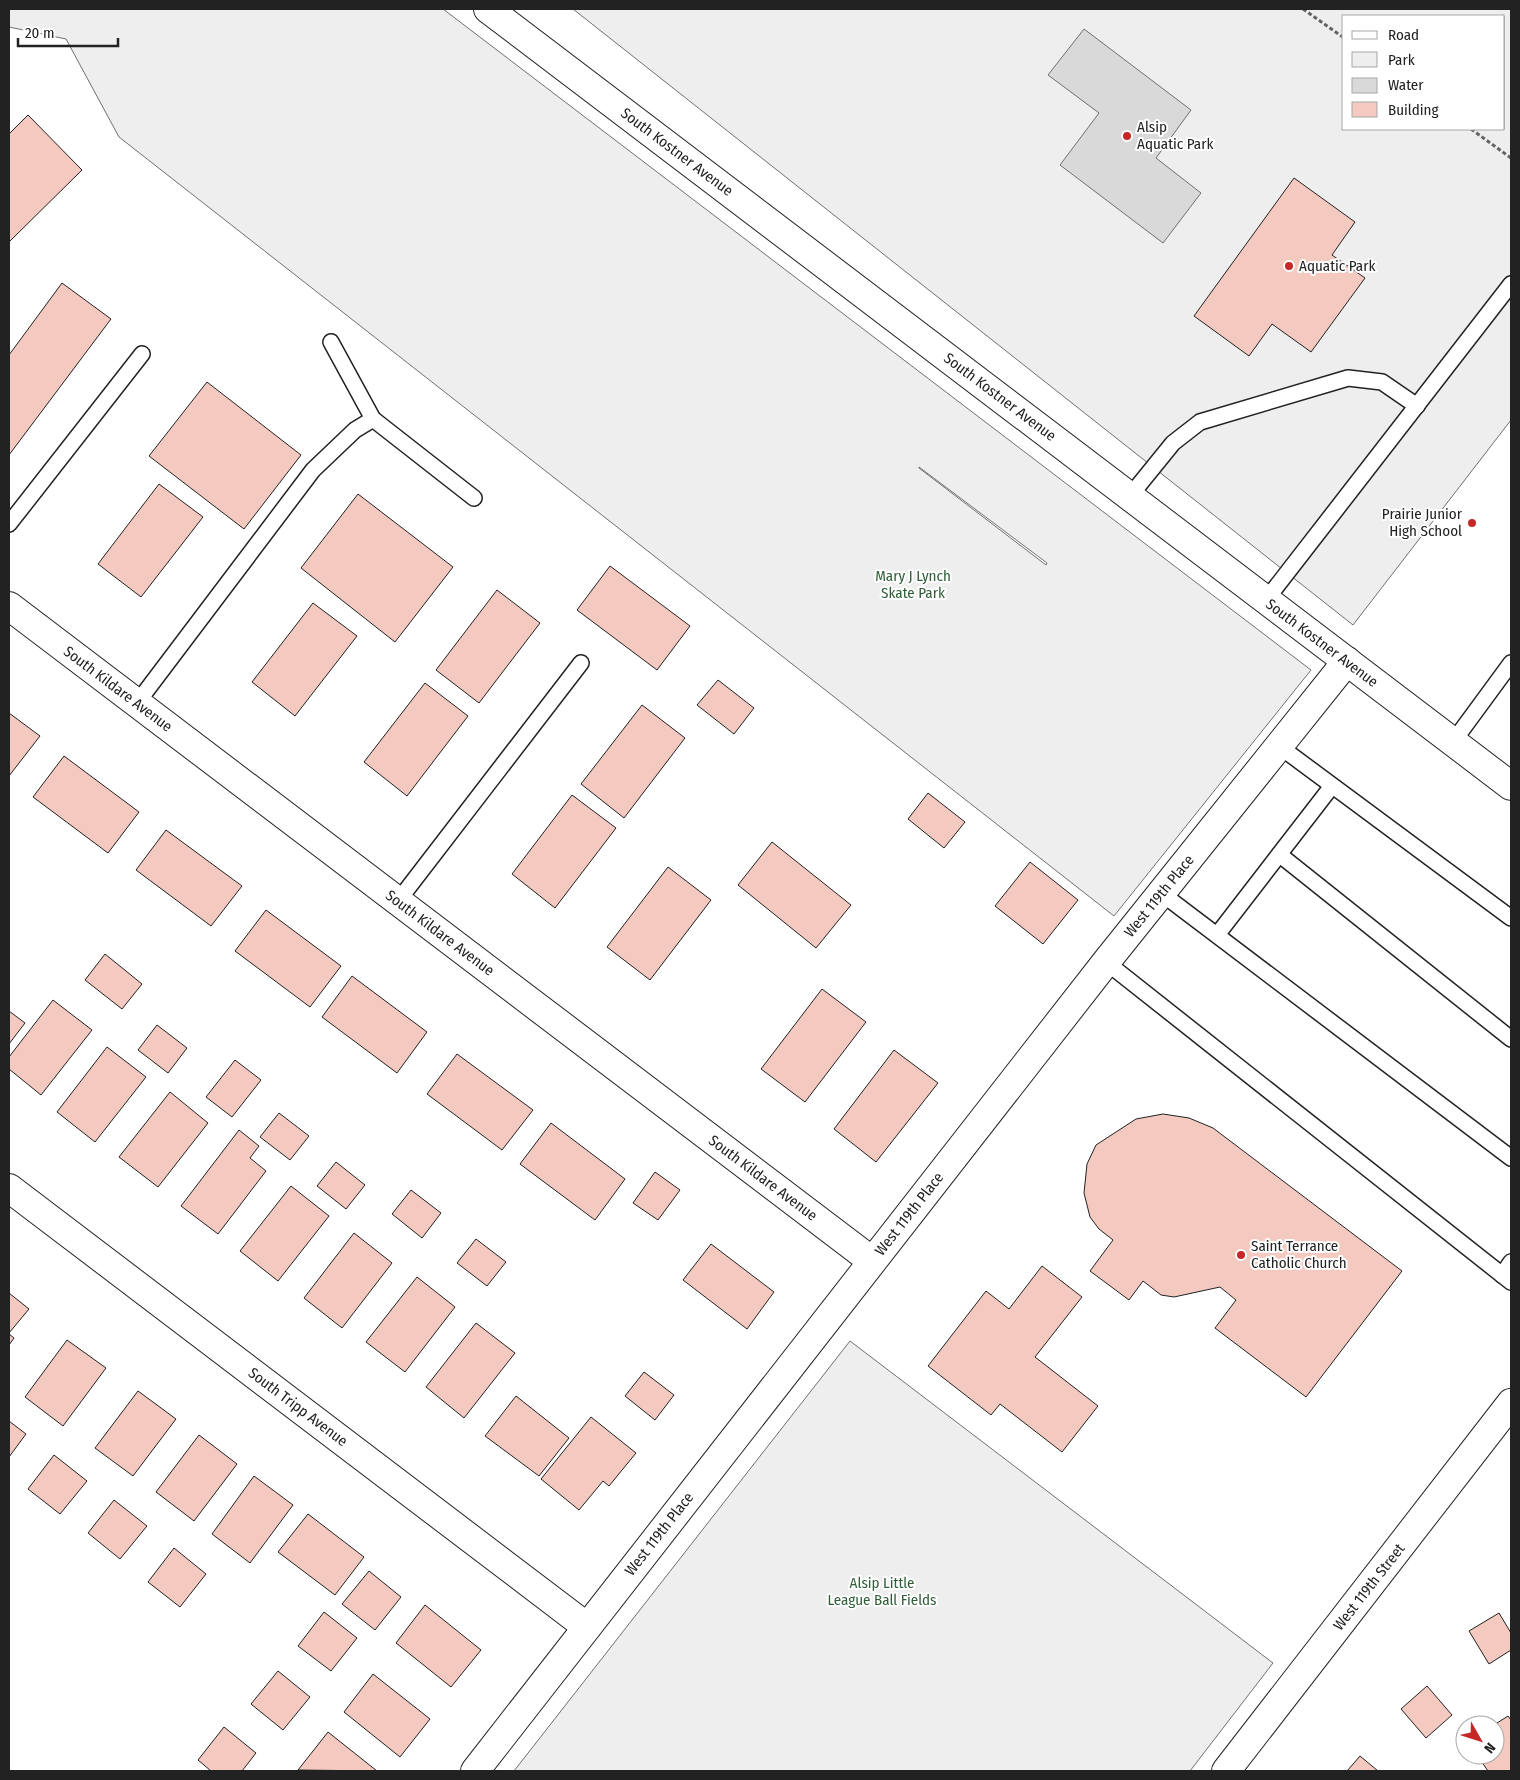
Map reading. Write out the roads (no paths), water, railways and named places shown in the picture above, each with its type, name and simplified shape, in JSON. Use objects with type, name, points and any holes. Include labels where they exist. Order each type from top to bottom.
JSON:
[{"type":"street","name":"South Kostner Avenue","points":[[488,9],[1511,786]]},
{"type":"street","name":"South Kildare Avenue","points":[[9,606],[872,1261]]},
{"type":"street","name":"West 119th Place","points":[[475,1771],[1106,962],[1347,662]]},
{"type":"street","name":"South Tripp Avenue","points":[[9,1188],[587,1626]]},
{"type":"street","name":"West 119th Street","points":[[1226,1771],[1511,1403]]},
{"type":"lane","points":[[1266,600],[1511,284]]},
{"type":"lane","points":[[331,342],[372,419],[474,498]]},
{"type":"lane","points":[[9,524],[142,354]]},
{"type":"lane","points":[[1130,496],[1173,443],[1200,422],[1348,378],[1382,382],[1417,406]]},
{"type":"lane","points":[[136,703],[313,470],[355,430],[372,419]]},
{"type":"lane","points":[[398,901],[581,663]]},
{"type":"lane","points":[[1453,742],[1511,663]]},
{"type":"lane","points":[[1279,746],[1511,918]]},
{"type":"lane","points":[[1216,935],[1332,786]]},
{"type":"lane","points":[[1280,854],[1511,1039]]},
{"type":"lane","points":[[1161,893],[1511,1158]]},
{"type":"lane","points":[[1106,962],[1507,1279],[1511,1262]]},
{"type":"water","name":"Alsip Aquatic Park","points":[[1084,29],[1191,110],[1156,158],[1201,193],[1163,243],[1060,165],[1099,113],[1048,75]]},
{"type":"place","name":"Alsip Aquatic Park","points":[[1127,136]]},
{"type":"place","name":"Aquatic Park","points":[[1289,266]]},
{"type":"place","name":"Prairie Junior High School","points":[[1472,523]]},
{"type":"place","name":"Saint Terrance Catholic Church","points":[[1241,1255]]},
{"type":"park label","name":"Mary J Lynch Skate Park","points":[[913,584]]},
{"type":"park label","name":"Alsip Little League Ball Fields","points":[[882,1592]]}]
